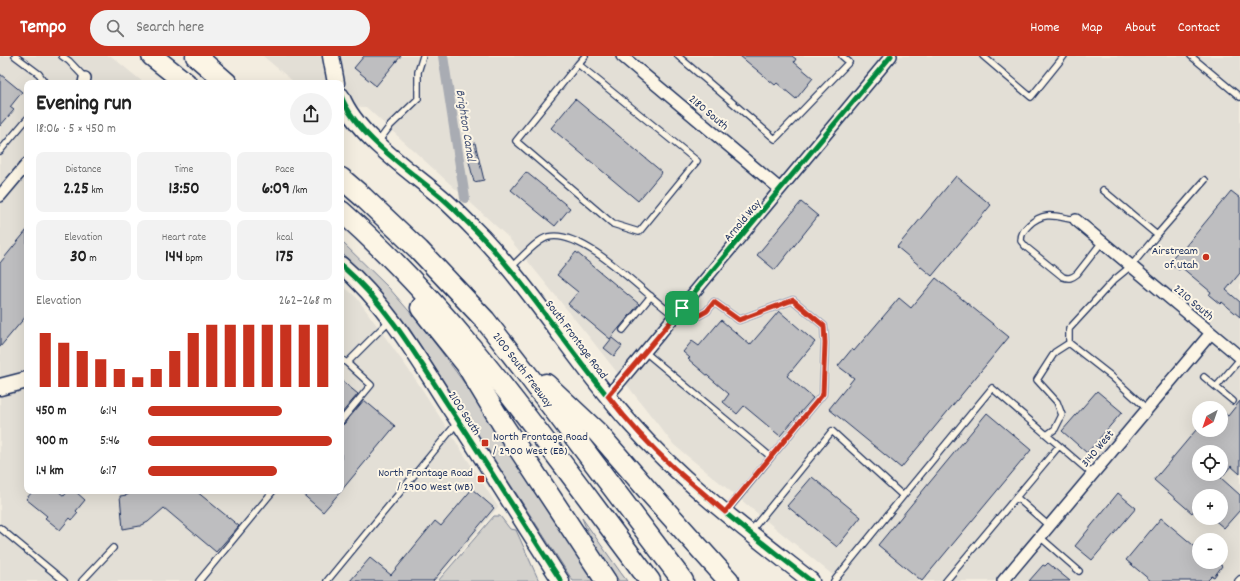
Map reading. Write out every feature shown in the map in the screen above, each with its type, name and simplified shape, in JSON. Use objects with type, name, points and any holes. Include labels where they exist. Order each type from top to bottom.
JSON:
[{"type":"highway","points":[[152,56],[182,80]]},
{"type":"highway","points":[[196,56],[224,80]]},
{"type":"highway","name":"2100 South Freeway","points":[[344,181],[419,250],[485,320],[682,581]]},
{"type":"highway","points":[[344,214],[401,268],[473,349],[650,581]]},
{"type":"highway","points":[[344,222],[394,274],[466,364],[503,424],[606,581]]},
{"type":"highway","points":[[485,320],[549,387],[598,433],[729,581]]},
{"type":"street","points":[[331,56],[335,80]]},
{"type":"street","name":"2180 South","points":[[622,56],[780,189]]},
{"type":"street","name":"Arnold Way","points":[[608,396],[891,56]]},
{"type":"street","name":"South Frontage Road","points":[[344,102],[358,124],[376,143],[443,199],[482,237],[510,268],[608,396],[631,424],[655,449],[674,468],[725,512],[811,581]]},
{"type":"street","points":[[0,196],[24,168]]},
{"type":"street","name":"2210 South","points":[[1076,220],[1240,358]]},
{"type":"street","name":"2100 South","points":[[344,268],[368,292],[391,319],[459,421],[561,581]]},
{"type":"street","name":"3140 West","points":[[1002,581],[1211,333]]},
{"type":"street","points":[[0,387],[24,381]]},
{"type":"lane","points":[[15,56],[39,74],[43,80]]},
{"type":"lane","points":[[62,56],[69,61],[84,80]]},
{"type":"lane","points":[[376,143],[390,126],[418,99],[418,72],[423,56]]},
{"type":"lane","points":[[578,64],[697,161],[639,232],[613,224],[516,141],[526,127],[578,64],[585,56]]},
{"type":"lane","points":[[678,56],[775,139],[849,62],[842,56]]},
{"type":"lane","points":[[983,56],[1031,97],[1064,56]]},
{"type":"lane","points":[[1190,56],[1240,97]]},
{"type":"lane","points":[[0,151],[24,123]]},
{"type":"lane","points":[[1069,343],[1069,329],[1114,280],[1131,266],[1205,180]]},
{"type":"lane","points":[[1102,190],[1157,235]]},
{"type":"lane","points":[[1076,220],[1043,215],[1036,219],[1023,231],[1021,241],[1063,277],[1068,279],[1072,278],[1076,274],[1102,242]]},
{"type":"lane","points":[[510,268],[534,245],[546,237],[556,236],[568,238],[584,244],[638,284],[663,308],[698,316],[707,311],[714,302],[739,320],[793,300],[824,326],[825,343],[823,394],[725,512]]},
{"type":"lane","points":[[623,330],[651,296]]},
{"type":"lane","points":[[344,418],[371,385],[346,363],[391,319]]},
{"type":"lane","points":[[1069,343],[1111,376],[1147,409]]},
{"type":"lane","points":[[1047,435],[1055,430],[1062,415],[1058,402],[1037,380],[1055,352],[1069,343]]},
{"type":"lane","points":[[645,352],[771,457]]},
{"type":"lane","points":[[1216,387],[1240,358]]},
{"type":"lane","points":[[1204,377],[1233,401]]},
{"type":"lane","points":[[834,581],[992,388],[1092,474]]},
{"type":"lane","points":[[326,581],[459,421]]},
{"type":"lane","points":[[750,532],[832,431],[903,496]]},
{"type":"lane","points":[[946,581],[1059,446]]},
{"type":"lane","points":[[199,581],[271,494]]},
{"type":"lane","points":[[1016,497],[1049,526]]},
{"type":"lane","points":[[0,528],[64,581]]},
{"type":"lane","points":[[1040,537],[1079,570]]},
{"type":"lane","points":[[82,581],[113,548]]},
{"type":"shaded area","points":[[0,56],[111,56],[140,80],[24,80],[24,494],[344,494],[344,287],[357,298],[416,380],[498,507],[436,581],[0,581]]},
{"type":"shaded area","points":[[263,56],[1240,56],[1240,581],[840,581],[674,445],[508,237],[366,107],[344,106],[344,80],[291,80]]},
{"type":"shaded area","points":[[344,244],[389,288],[440,350],[476,399],[594,581],[573,581],[409,328],[374,285],[344,255]]},
{"type":"shaded area","points":[[494,516],[500,516],[510,529],[516,530],[539,581],[438,581]]},
{"type":"shaded area","points":[[582,518],[627,581],[619,581],[594,543]]},
{"type":"building","points":[[364,56],[401,56],[376,86],[354,68]]},
{"type":"building","points":[[740,56],[792,56],[796,59],[794,62],[813,78],[796,99],[777,83],[775,85]]},
{"type":"building","points":[[0,74],[22,92],[10,107],[14,110],[0,126]]},
{"type":"building","points":[[575,99],[662,172],[638,201],[551,128]]},
{"type":"building","points":[[475,143],[484,180],[474,182],[465,145]]},
{"type":"building","points":[[526,172],[570,208],[555,226],[511,190]]},
{"type":"building","points":[[956,176],[991,205],[932,276],[897,247]]},
{"type":"building","name":"Airstream of Utah","points":[[1231,191],[1240,198],[1240,273],[1226,290],[1240,302],[1240,317],[1222,302],[1220,304],[1209,295],[1211,292],[1181,267],[1179,270],[1169,262],[1178,251],[1180,253]]},
{"type":"building","points":[[801,202],[818,216],[775,270],[757,255]]},
{"type":"building","points":[[24,234],[24,319],[0,347],[0,263]]},
{"type":"building","points":[[576,252],[639,304],[610,339],[568,304],[578,292],[557,275]]},
{"type":"building","points":[[936,278],[1009,337],[901,468],[829,409],[854,378],[838,366],[852,349],[854,351],[899,298],[911,308]]},
{"type":"building","points":[[779,311],[815,342],[787,376],[813,398],[780,436],[744,406],[737,414],[723,402],[729,394],[688,359],[690,358],[683,352],[692,341],[699,346],[721,320],[750,345]]},
{"type":"building","points":[[612,338],[622,346],[614,356],[604,348]]},
{"type":"building","points":[[344,382],[358,394],[344,410]]},
{"type":"building","points":[[1097,391],[1122,412],[1087,453],[1062,431]]},
{"type":"building","points":[[364,400],[395,426],[344,487],[344,424]]},
{"type":"building","points":[[1240,401],[1240,474],[1231,466],[1228,470],[1228,445],[1192,445],[1192,481],[1224,481],[1240,495],[1240,510],[1228,524],[1228,489],[1192,489],[1192,513],[1154,480],[1192,435],[1192,437],[1228,437],[1228,416]]},
{"type":"building","points":[[987,413],[1031,450],[922,581],[878,545]]},
{"type":"building","points":[[812,477],[861,517],[837,547],[787,506]]},
{"type":"building","points":[[472,489],[494,508],[433,581],[350,581],[370,558],[391,575],[435,521],[441,526]]},
{"type":"building","points":[[1118,493],[1136,508],[1092,560],[1075,546]]},
{"type":"building","points":[[30,494],[62,494],[64,496],[66,494],[78,494],[85,500],[76,511],[78,513],[72,520],[70,518],[60,530],[45,518],[47,516],[26,499]]},
{"type":"building","points":[[200,494],[239,526],[216,552],[164,508],[148,522],[140,526],[123,529],[120,496]]},
{"type":"building","points":[[302,494],[338,494],[323,512]]},
{"type":"building","points":[[1161,518],[1192,544],[1192,569],[1220,569],[1214,577],[1212,576],[1207,581],[1151,581],[1126,560]]},
{"type":"building","points":[[1048,563],[1070,581],[1029,581],[1043,565],[1045,566]]},
{"type":"waterway","name":"Brighton Canal","points":[[443,56],[465,198]]},
{"type":"cycle path","points":[[608,396],[891,56]]},
{"type":"cycle path","points":[[344,102],[358,124],[371,138],[446,202],[482,237],[521,283],[593,378],[651,446],[718,507],[811,581]]},
{"type":"cycle path","points":[[344,268],[372,296],[411,347],[561,581]]},
{"type":"place","name":"Airstream of Utah","points":[[1206,257]]},
{"type":"place","name":"North Frontage Road / 2900 West (EB)","points":[[485,443]]},
{"type":"place","name":"North Frontage Road / 2900 West (WB)","points":[[481,479]]},
{"type":"route","points":[[793,300],[824,326],[825,343],[823,394],[725,512],[674,468],[631,424],[608,396],[682,308],[698,316],[707,311],[714,302],[739,320],[793,300]]}]
